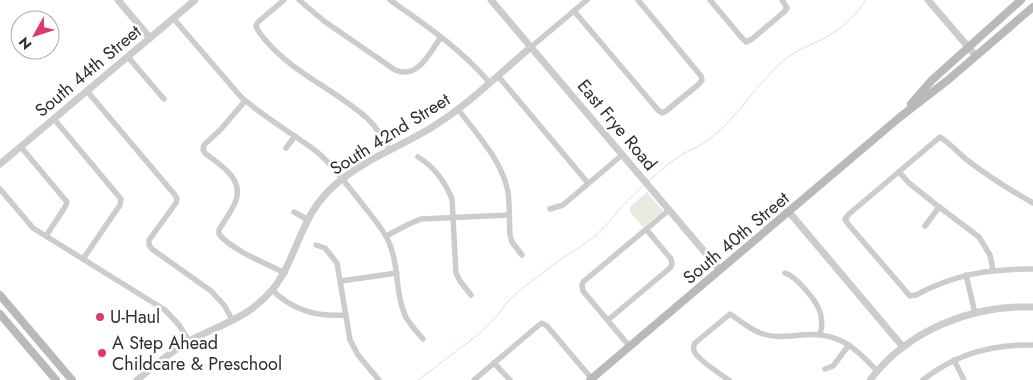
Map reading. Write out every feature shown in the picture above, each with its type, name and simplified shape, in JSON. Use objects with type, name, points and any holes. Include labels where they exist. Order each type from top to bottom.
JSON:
[{"type":"main road","name":"South 40th Street","points":[[900,117],[932,80],[1021,0]]},
{"type":"main road","name":"South 40th Street","points":[[591,379],[1033,7]]},
{"type":"main road","points":[[0,295],[72,380]]},
{"type":"main road","points":[[0,314],[56,380]]},
{"type":"main road","points":[[8,324],[20,319]]},
{"type":"street","points":[[118,0],[150,38]]},
{"type":"street","name":"South 44th Street","points":[[0,164],[195,0]]},
{"type":"street","points":[[284,0],[258,22],[257,30],[287,62],[370,121],[378,130],[390,151]]},
{"type":"street","points":[[299,0],[324,21],[395,70],[401,72],[407,73],[418,68],[441,37]]},
{"type":"street","points":[[390,0],[470,60],[490,83]]},
{"type":"street","name":"East Frye Road","points":[[491,0],[720,270]]},
{"type":"street","name":"South 42nd Street","points":[[137,380],[163,358],[189,341],[233,321],[256,306],[285,273],[308,220],[317,205],[342,179],[432,127],[458,109],[587,0]]},
{"type":"street","points":[[574,11],[662,113],[666,112],[702,80],[701,76],[638,0]]},
{"type":"street","points":[[710,0],[746,42],[784,12],[786,8],[782,0]]},
{"type":"street","points":[[928,0],[976,56]]},
{"type":"street","points":[[174,18],[230,86],[246,101],[325,159],[342,179],[386,236],[394,257],[401,303],[405,315],[423,340]]},
{"type":"street","points":[[128,57],[164,99]]},
{"type":"street","points":[[498,76],[588,184]]},
{"type":"street","points":[[87,91],[175,195],[176,204],[149,240],[149,245],[211,291],[224,306],[233,321]]},
{"type":"street","points":[[246,101],[204,145],[203,150],[206,154],[232,176],[238,189],[235,205],[219,230],[219,234],[236,248],[285,273]]},
{"type":"street","points":[[458,109],[497,162],[508,192],[510,236],[512,242],[522,255]]},
{"type":"street","points":[[54,119],[122,199],[120,205],[83,259]]},
{"type":"street","points":[[286,148],[295,136]]},
{"type":"street","points":[[1033,203],[986,174],[940,137],[845,219],[854,232],[910,296],[951,279],[966,275],[992,270],[1033,269]]},
{"type":"street","points":[[21,147],[67,202],[46,236]]},
{"type":"street","points":[[550,209],[563,205],[622,155]]},
{"type":"street","points":[[418,157],[433,170],[452,200],[456,273],[471,294]]},
{"type":"street","points":[[899,172],[939,208],[979,237],[990,255],[992,270]]},
{"type":"street","points":[[0,189],[33,228],[165,310],[179,325],[189,341]]},
{"type":"street","points":[[925,226],[939,208]]},
{"type":"street","points":[[630,347],[583,291],[583,282],[669,210]]},
{"type":"street","points":[[294,212],[308,220]]},
{"type":"street","points":[[789,212],[903,347]]},
{"type":"street","points":[[386,236],[420,219],[509,215]]},
{"type":"street","points":[[608,320],[670,268],[672,264],[671,259],[646,229]]},
{"type":"street","points":[[316,245],[325,248],[338,263],[349,337],[358,355],[379,380]]},
{"type":"street","points":[[341,281],[397,273]]},
{"type":"street","points":[[785,273],[794,277],[818,305],[822,328],[820,334]]},
{"type":"street","points":[[966,275],[976,313]]},
{"type":"street","points":[[272,290],[302,310],[329,316],[346,315]]},
{"type":"street","points":[[870,380],[903,347],[928,330],[976,313],[1002,308],[1033,307]]},
{"type":"street","points":[[316,314],[316,322]]},
{"type":"street","points":[[729,380],[704,362],[694,352],[693,347],[695,343],[730,314],[755,331],[764,334],[773,336],[820,334],[836,338],[849,345],[877,371]]},
{"type":"street","points":[[474,380],[542,323],[547,326],[591,379]]},
{"type":"street","points":[[825,369],[833,366],[849,345]]},
{"type":"street","points":[[923,380],[954,360],[975,352],[993,347],[1033,345]]},
{"type":"street","points":[[954,360],[964,380]]},
{"type":"street","points":[[494,363],[510,380]]},
{"type":"shaded area","points":[[647,192],[663,211],[643,227],[630,212],[630,207]]},
{"type":"waterway","points":[[648,181],[675,159],[711,138],[730,120],[784,60],[839,29],[854,16],[866,0]]},
{"type":"waterway","points":[[418,380],[479,334],[496,317],[508,301],[525,286],[595,236],[643,186]]},
{"type":"place","name":"U-Haul","points":[[100,317]]},
{"type":"place","name":"A Step Ahead Childcare & Preschool","points":[[102,353]]}]
